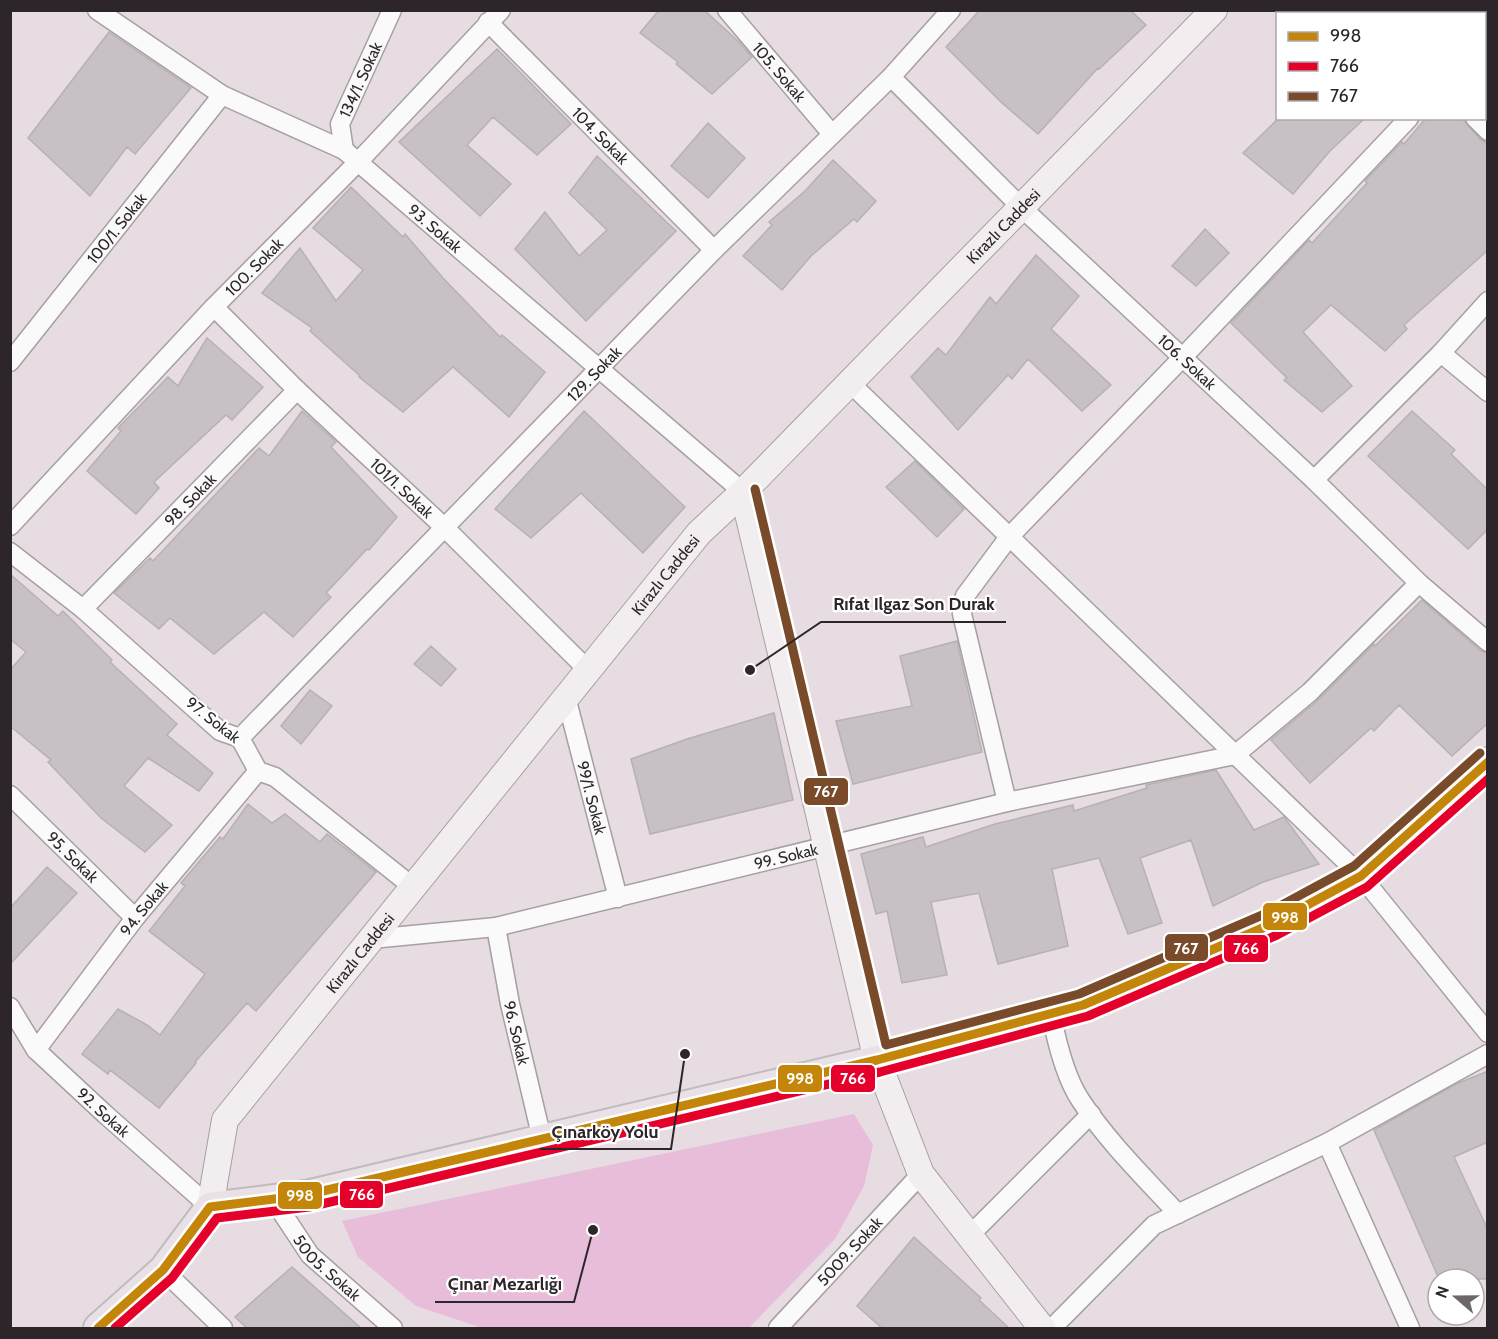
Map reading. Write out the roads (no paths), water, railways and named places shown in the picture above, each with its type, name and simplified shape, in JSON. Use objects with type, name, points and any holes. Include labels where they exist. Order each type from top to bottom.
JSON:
[{"type":"main road","name":"Kirazlı Caddesi","points":[[210,1207],[225,1120],[699,533],[743,492],[1214,10]]},
{"type":"main road","points":[[743,492],[877,1060],[921,1174],[1042,1329]]},
{"type":"main road","points":[[98,1329],[163,1270],[210,1207],[306,1195],[877,1060],[1083,1005],[1272,924],[1361,876],[1488,762]]},
{"type":"street","name":"93. Sokak","points":[[97,10],[222,94],[351,156],[743,492]]},
{"type":"street","name":"134/1. Sokak","points":[[351,156],[340,124],[392,10]]},
{"type":"street","name":"105. Sokak","points":[[727,10],[832,134]]},
{"type":"street","name":"129. Sokak","points":[[240,738],[714,250],[891,77],[949,11]]},
{"type":"street","name":"100. Sokak","points":[[10,526],[351,156],[494,16]]},
{"type":"street","name":"104. Sokak","points":[[494,16],[714,250]]},
{"type":"street","name":"106. Sokak","points":[[891,77],[1021,207],[1314,480],[1419,583],[1488,642]]},
{"type":"street","name":"100/1. Sokak","points":[[10,362],[222,94]]},
{"type":"street","points":[[1007,802],[962,614],[965,596],[1009,537],[1407,120]]},
{"type":"street","points":[[1477,120],[1488,131]]},
{"type":"street","points":[[1314,480],[1441,353],[1488,301]]},
{"type":"street","name":"101/1. Sokak","points":[[214,307],[297,390],[444,527],[588,670]]},
{"type":"street","points":[[1441,353],[1488,392]]},
{"type":"street","points":[[849,382],[1361,876],[1488,1033]]},
{"type":"street","name":"98. Sokak","points":[[83,609],[297,390]]},
{"type":"street","name":"97. Sokak","points":[[10,552],[83,609],[220,731],[240,738],[258,771]]},
{"type":"street","points":[[1235,755],[1310,692],[1419,583]]},
{"type":"street","name":"99/1. Sokak","points":[[567,697],[618,898]]},
{"type":"street","name":"99. Sokak","points":[[371,939],[496,927],[1007,802],[1235,755]]},
{"type":"street","points":[[258,771],[275,777],[413,887]]},
{"type":"street","name":"94. Sokak","points":[[36,1050],[135,918],[258,771]]},
{"type":"street","name":"95. Sokak","points":[[10,795],[135,918]]},
{"type":"street","name":"96. Sokak","points":[[496,927],[510,1004],[542,1139]]},
{"type":"street","name":"92. Sokak","points":[[10,1007],[36,1050],[210,1207]]},
{"type":"street","points":[[1051,1013],[1058,1047],[1079,1099],[1110,1140],[1178,1214]]},
{"type":"street","points":[[1052,1329],[1154,1225],[1327,1143],[1488,1054]]},
{"type":"street","points":[[969,1236],[1091,1114]]},
{"type":"street","points":[[1327,1143],[1410,1329]]},
{"type":"street","name":"5009. Sokak","points":[[778,1329],[921,1174]]},
{"type":"street","name":"5005. Sokak","points":[[273,1199],[310,1255],[393,1329]]},
{"type":"street","points":[[163,1270],[223,1329]]},
{"type":"place","name":"Rıfat Ilgaz Son Durak","points":[[750,670]]},
{"type":"place","name":"Çınarköy Yolu","points":[[685,1054]]},
{"type":"place","name":"Çınar Mezarlığı","points":[[593,1230]]}]
